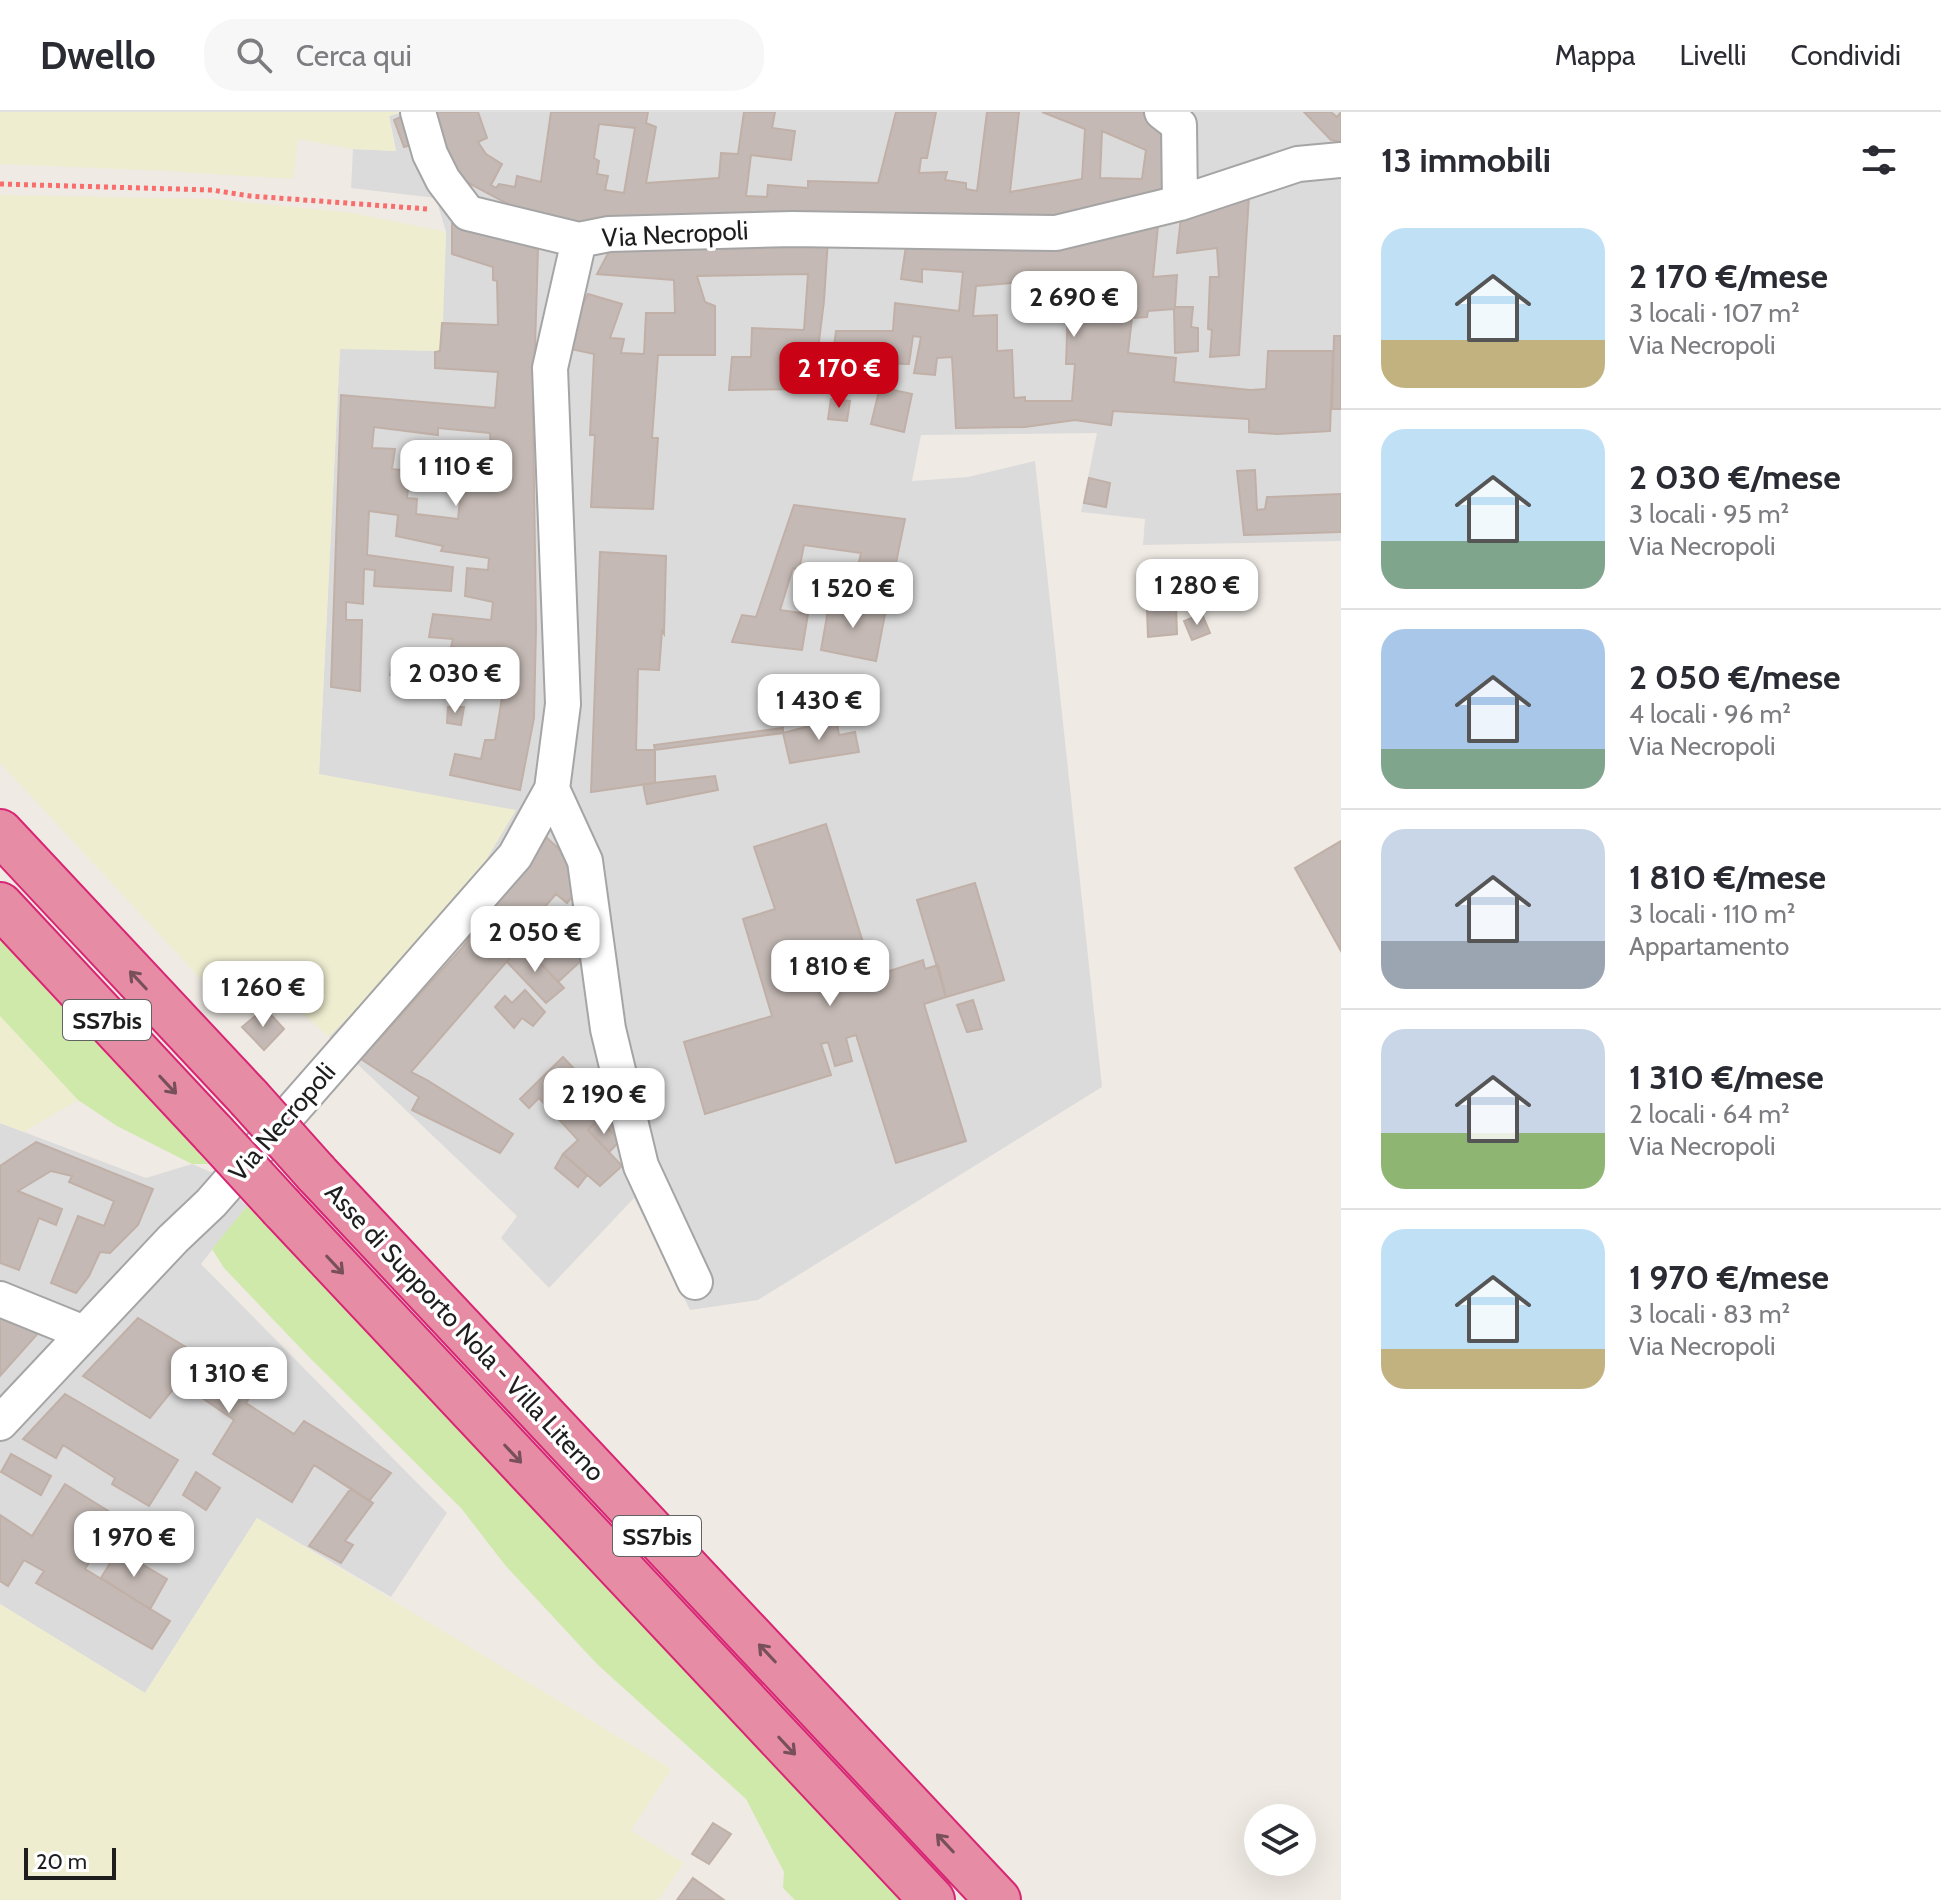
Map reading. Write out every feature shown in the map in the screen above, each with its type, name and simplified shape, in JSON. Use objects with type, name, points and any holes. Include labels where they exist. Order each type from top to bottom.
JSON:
[{"type":"highway","name":"Asse di Supporto Nola - Villa Literno","points":[[0,832],[998,1900]]},
{"type":"highway","name":"Asse di Supporto Nola - Villa Literno","points":[[0,905],[932,1900]]},
{"type":"street","points":[[418,112],[430,154],[443,180],[468,213],[579,240]]},
{"type":"street","points":[[1162,112],[1179,125],[1180,203]]},
{"type":"street","name":"Via Necropoli","points":[[0,1423],[173,1239],[211,1203],[515,856],[552,789],[563,704],[550,368],[579,240],[609,234],[793,229],[1056,233],[1180,203],[1298,164],[1341,160]]},
{"type":"street","points":[[552,789],[585,861],[608,1029],[641,1166],[695,1282]]},
{"type":"street","points":[[0,1299],[84,1333]]},
{"type":"path","points":[[0,184],[212,190],[250,196],[468,213]]},
{"type":"shaded area","points":[[404,112],[1341,112],[1341,541],[1143,545],[1145,519],[1081,512],[1097,433],[921,435],[912,481],[968,477],[1035,461],[1102,1087],[758,1300],[690,1310],[634,1198],[549,1288],[501,1238],[517,1216],[329,1037],[466,894],[319,774],[340,348],[441,351],[446,232],[436,198],[351,188],[353,149],[396,151],[389,116]]},
{"type":"shaded area","points":[[0,1123],[146,1178],[192,1164],[213,1173],[247,1206],[201,1264],[447,1513],[391,1597],[257,1518],[145,1693],[0,1604]]},
{"type":"green space","points":[[0,112],[403,112],[389,116],[396,151],[353,149],[298,139],[293,179],[0,164]]},
{"type":"green space","points":[[0,195],[215,199],[353,213],[446,232],[442,351],[340,349],[319,774],[516,810],[466,894],[329,1037],[300,1011],[288,981],[277,968],[258,962],[233,970],[214,993],[0,763]]},
{"type":"green space","points":[[0,939],[209,1164],[192,1164],[117,1126],[78,1100],[0,1016]]},
{"type":"green space","points":[[0,1016],[78,1100],[24,1132],[0,1123]]},
{"type":"green space","points":[[247,1206],[441,1408],[901,1900],[795,1900],[783,1888],[784,1872],[746,1799],[597,1664],[505,1565],[461,1508],[224,1268],[212,1249]]},
{"type":"green space","points":[[257,1518],[671,1769],[631,1831],[684,1863],[658,1900],[0,1900],[0,1604],[145,1693]]},
{"type":"building","points":[[430,112],[478,112],[487,138],[478,142],[486,154],[502,164],[491,185],[496,188],[499,184],[515,187],[517,176],[541,182],[551,112],[648,112],[646,123],[656,127],[646,183],[719,178],[721,153],[738,154],[744,112],[775,112],[772,128],[795,131],[791,160],[751,155],[746,196],[767,197],[768,185],[808,188],[808,181],[878,183],[896,112],[936,112],[927,158],[921,158],[919,173],[947,172],[945,180],[966,183],[966,189],[977,191],[987,112],[1019,112],[1010,192],[1082,179],[1085,129],[1042,112],[1143,112],[1169,129],[1167,196],[1041,219],[801,218],[570,222],[523,212],[459,178]],"holes":[[[599,124],[635,128],[624,193],[605,190],[608,176],[597,174],[599,161],[594,158]],[[1102,131],[1146,150],[1142,179],[1100,178]]]},
{"type":"building","points":[[1304,112],[1331,112],[1337,117],[1341,112],[1341,142],[1331,140]]},
{"type":"building","points":[[409,113],[419,143],[404,147],[394,120]]},
{"type":"building","points":[[1249,196],[1239,355],[1210,357],[1210,277],[1219,277],[1217,248],[1177,253],[1181,217]]},
{"type":"building","points":[[452,224],[538,249],[533,412],[534,718],[520,790],[450,775],[455,754],[481,759],[485,740],[495,740],[502,698],[390,675],[393,659],[498,670],[499,652],[451,647],[453,639],[429,637],[433,614],[491,620],[493,602],[465,596],[467,568],[488,570],[489,558],[441,551],[443,546],[396,536],[398,515],[369,511],[367,555],[453,567],[451,591],[374,586],[375,570],[364,569],[363,604],[346,602],[346,620],[362,620],[360,691],[331,687],[341,395],[495,408],[498,372],[435,368],[435,352],[440,351],[442,323],[498,325],[497,281],[493,280],[493,267],[452,254]],"holes":[[[374,427],[438,435],[438,428],[490,433],[491,450],[465,450],[458,519],[416,514],[417,499],[407,498],[410,471],[392,469],[395,449],[372,448]]]},
{"type":"building","points":[[1158,226],[1153,277],[1177,275],[1175,307],[1193,307],[1191,327],[1198,328],[1198,351],[1175,353],[1174,309],[1148,311],[1147,317],[1132,318],[1128,353],[1176,358],[1174,382],[1250,390],[1266,389],[1268,351],[1333,351],[1330,431],[1249,432],[1249,419],[1113,411],[1111,425],[1075,420],[1025,427],[956,428],[952,357],[937,358],[935,375],[914,373],[921,337],[913,336],[909,364],[832,362],[836,331],[893,331],[895,303],[959,311],[963,272],[922,269],[922,282],[901,279],[906,246]],"holes":[[[1069,278],[1066,364],[1075,364],[1072,401],[1025,401],[1025,397],[1014,398],[1012,350],[997,351],[997,315],[973,316],[976,286]]]},
{"type":"building","points":[[828,239],[813,389],[729,390],[732,357],[751,357],[752,328],[804,330],[808,274],[697,276],[705,302],[715,306],[715,355],[658,355],[652,438],[658,438],[653,509],[591,507],[595,435],[590,435],[594,354],[571,349],[578,314],[588,294],[622,304],[610,338],[624,339],[621,353],[644,354],[646,313],[675,313],[674,280],[597,274],[612,246]]},
{"type":"building","points":[[1334,336],[1341,336],[1341,409],[1332,409]]},
{"type":"building","points":[[880,387],[912,394],[904,432],[871,424]]},
{"type":"building","points":[[831,399],[850,401],[847,421],[828,419]]},
{"type":"building","points":[[418,457],[454,458],[452,473],[418,470]]},
{"type":"building","points":[[1255,470],[1257,510],[1265,509],[1267,497],[1341,494],[1341,532],[1244,535],[1237,471]]},
{"type":"building","points":[[1089,478],[1110,483],[1106,507],[1084,503]]},
{"type":"building","points":[[794,505],[905,519],[891,587],[855,580],[861,553],[804,545],[799,570],[793,568],[780,610],[808,614],[802,650],[732,642],[742,615],[756,617]]},
{"type":"building","points":[[600,552],[666,556],[664,634],[662,631],[659,670],[638,669],[636,750],[655,750],[655,783],[591,792]]},
{"type":"building","points":[[830,599],[886,609],[876,661],[821,650]]},
{"type":"building","points":[[1176,606],[1177,634],[1148,637],[1147,609]]},
{"type":"building","points":[[1202,614],[1210,633],[1192,640],[1184,621]]},
{"type":"building","points":[[448,707],[464,707],[461,725],[447,723]]},
{"type":"building","points":[[836,719],[839,735],[855,732],[859,752],[790,763],[783,733]]},
{"type":"building","points":[[783,728],[783,733],[655,750],[654,745]]},
{"type":"building","points":[[715,776],[718,790],[647,804],[643,784]]},
{"type":"building","points":[[826,824],[866,952],[834,962],[838,970],[860,963],[868,985],[883,980],[880,974],[923,960],[925,969],[938,965],[946,997],[924,1004],[966,1141],[896,1163],[856,1035],[846,1038],[852,1061],[835,1066],[828,1042],[821,1044],[831,1075],[705,1114],[684,1042],[772,1016],[743,919],[775,909],[754,847]]},
{"type":"building","points":[[546,837],[569,858],[578,890],[567,903],[556,894],[542,910],[583,959],[558,982],[522,944],[411,1072],[513,1134],[500,1153],[412,1110],[419,1097],[361,1059],[461,949]]},
{"type":"building","points":[[1341,841],[1341,951],[1295,868]]},
{"type":"building","points":[[975,883],[1004,980],[946,997],[917,900]]},
{"type":"building","points":[[522,944],[564,988],[546,1003],[507,962]]},
{"type":"building","points":[[525,990],[545,1012],[533,1026],[522,1018],[514,1028],[495,1007],[505,996],[512,1003]]},
{"type":"building","points":[[973,1000],[982,1029],[967,1032],[957,1005]]},
{"type":"building","points":[[265,1008],[284,1029],[264,1050],[242,1027]]},
{"type":"building","points":[[563,1057],[610,1107],[588,1130],[622,1166],[600,1186],[563,1154],[578,1140],[539,1098],[529,1108],[520,1099]]},
{"type":"building","points":[[610,1107],[620,1141],[599,1119]]},
{"type":"building","points":[[599,1119],[620,1141],[609,1152],[588,1130]]},
{"type":"building","points":[[36,1142],[153,1189],[138,1225],[110,1253],[100,1252],[89,1276],[76,1293],[51,1283],[78,1216],[104,1226],[114,1201],[69,1182],[72,1176],[51,1171],[18,1191],[62,1209],[56,1225],[39,1218],[19,1270],[0,1263],[0,1166]]},
{"type":"building","points":[[563,1154],[587,1175],[578,1187],[555,1168]]},
{"type":"building","points":[[0,1313],[41,1330],[0,1376]]},
{"type":"building","points":[[138,1318],[255,1389],[246,1403],[294,1434],[304,1421],[391,1473],[369,1501],[314,1465],[292,1502],[213,1454],[234,1420],[179,1382],[150,1418],[83,1376]]},
{"type":"building","points":[[65,1394],[178,1460],[149,1506],[112,1484],[115,1478],[63,1445],[56,1458],[23,1439]]},
{"type":"building","points":[[11,1454],[51,1476],[41,1495],[1,1472]]},
{"type":"building","points":[[196,1472],[220,1488],[206,1510],[183,1495]]},
{"type":"building","points":[[65,1484],[118,1517],[85,1569],[170,1621],[152,1649],[36,1583],[44,1571],[24,1560],[8,1586],[0,1581],[0,1515],[32,1536]]},
{"type":"building","points":[[351,1488],[373,1503],[345,1541],[353,1545],[341,1563],[309,1546]]},
{"type":"building","points":[[118,1550],[167,1579],[150,1609],[101,1578]]},
{"type":"building","points":[[713,1823],[731,1834],[709,1864],[692,1854]]},
{"type":"building","points":[[693,1878],[724,1900],[677,1900]]}]
